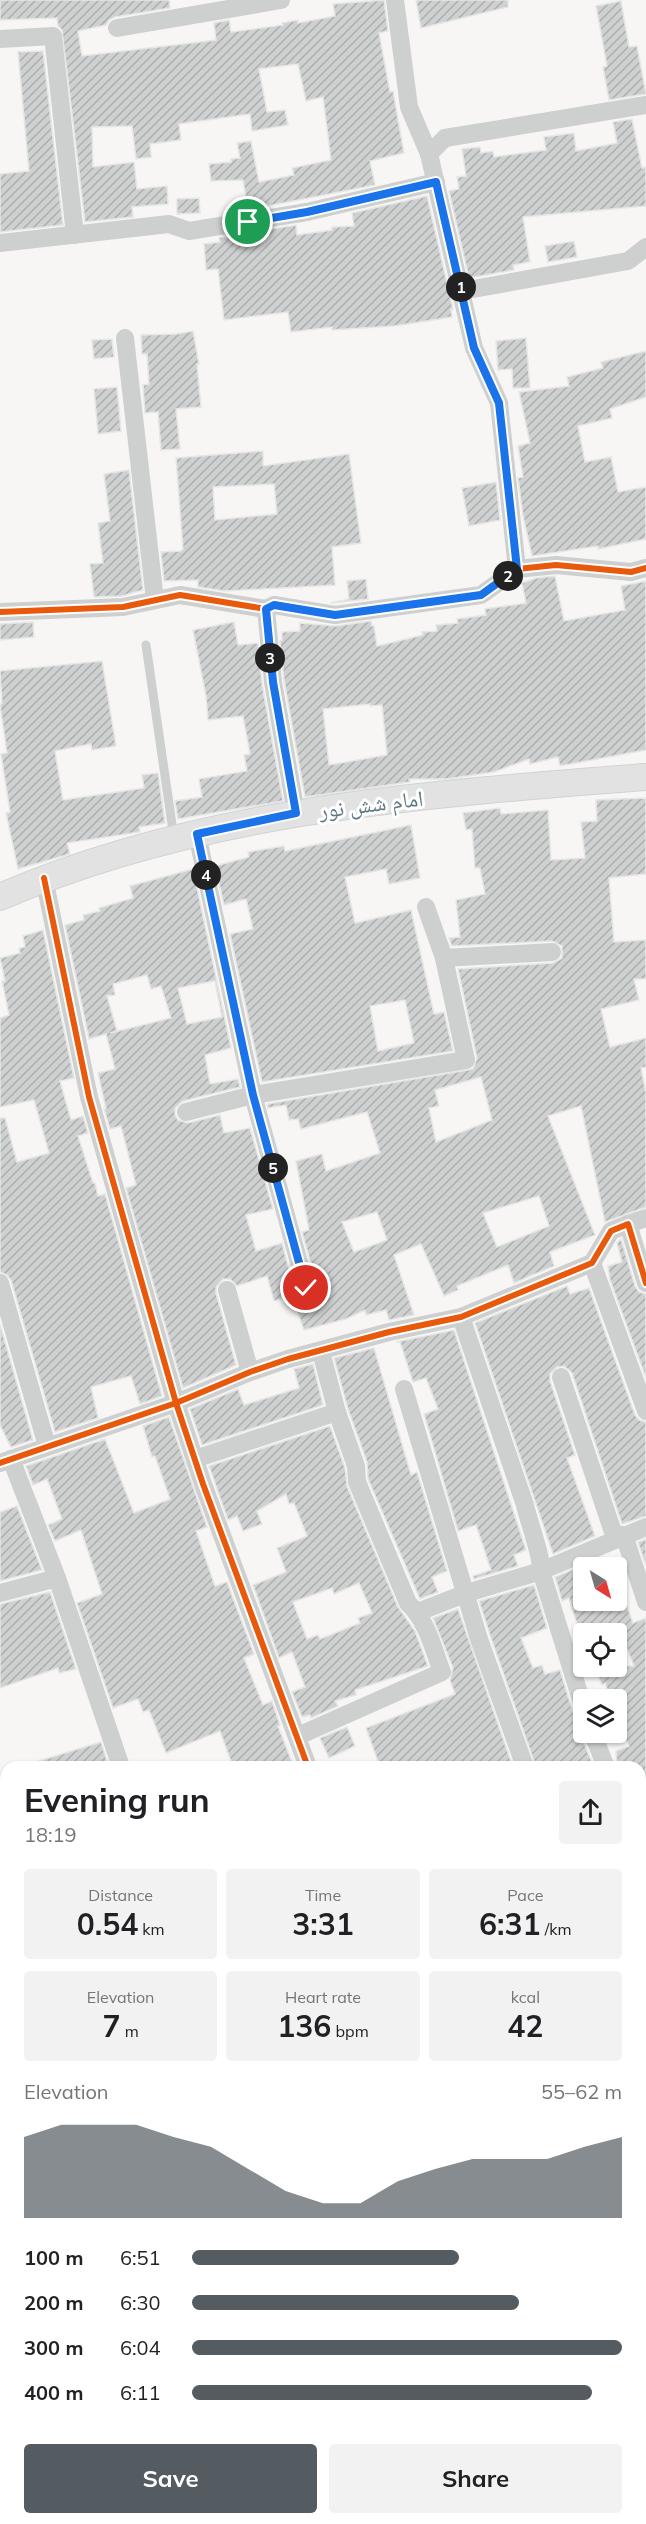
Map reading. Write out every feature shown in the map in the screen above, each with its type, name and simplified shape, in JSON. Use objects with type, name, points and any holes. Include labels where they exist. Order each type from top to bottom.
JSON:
[{"type":"street","points":[[117,28],[281,0]]},
{"type":"street","points":[[395,0],[409,106],[429,154],[474,348],[499,403],[517,569]]},
{"type":"street","points":[[0,39],[53,36],[75,235]]},
{"type":"street","points":[[429,154],[445,138],[646,105]]},
{"type":"street","points":[[0,243],[169,224],[189,231],[307,212],[436,182]]},
{"type":"street","points":[[462,291],[628,261],[646,247]]},
{"type":"street","points":[[125,338],[155,600]]},
{"type":"street","points":[[0,612],[123,607],[180,595],[266,609],[274,605],[335,615],[481,595],[517,569],[556,565],[631,573],[646,568]]},
{"type":"street","points":[[266,609],[273,682],[296,813]]},
{"type":"street","name":"امام شش نور","points":[[0,897],[44,878],[185,836],[296,813],[509,788],[646,777]]},
{"type":"street","points":[[185,836],[306,1288]]},
{"type":"street","points":[[44,878],[89,1097],[176,1403],[203,1484],[306,1761]]},
{"type":"street","points":[[186,1112],[253,1095],[466,1060],[444,958],[426,907]]},
{"type":"street","points":[[444,958],[552,952]]},
{"type":"street","points":[[119,1761],[57,1578],[5,1461],[176,1403],[288,1359],[389,1332],[461,1317],[592,1263],[611,1231],[646,1218]]},
{"type":"street","points":[[628,1224],[646,1283]]},
{"type":"street","points":[[592,1263],[646,1411]]},
{"type":"street","points":[[0,1283],[47,1446]]},
{"type":"street","points":[[226,1290],[250,1372]]},
{"type":"street","points":[[461,1317],[525,1505],[532,1536],[542,1563],[541,1571],[578,1689]]},
{"type":"street","points":[[298,1736],[442,1671],[418,1612],[408,1603],[357,1482],[356,1466],[337,1412],[321,1352]]},
{"type":"street","points":[[561,1377],[614,1535],[624,1535]]},
{"type":"street","points":[[404,1389],[479,1639],[523,1761]]},
{"type":"street","points":[[195,1459],[337,1412]]},
{"type":"street","points":[[418,1612],[467,1593],[541,1571],[646,1527]]},
{"type":"street","points":[[624,1535],[646,1602]]},
{"type":"street","points":[[0,1593],[57,1578]]},
{"type":"street","points":[[596,1743],[604,1761]]},
{"type":"lane","points":[[146,645],[185,836]]},
{"type":"building","points":[[0,0],[169,0],[170,8],[115,17],[106,25],[78,31],[82,56],[216,40],[214,23],[229,20],[231,32],[283,25],[282,23],[298,20],[298,23],[335,16],[333,4],[384,0],[388,31],[379,33],[390,92],[393,91],[404,153],[370,161],[375,185],[248,210],[243,180],[211,181],[209,164],[231,162],[231,159],[240,158],[237,143],[251,141],[259,182],[294,175],[292,168],[331,160],[323,97],[306,101],[298,64],[259,69],[267,112],[285,110],[288,125],[252,131],[250,114],[179,124],[181,140],[150,144],[151,157],[136,159],[132,126],[92,127],[93,167],[134,162],[137,189],[167,186],[168,204],[132,207],[133,217],[85,222],[62,30],[58,26],[57,18],[0,20]]},
{"type":"building","points":[[416,0],[508,0],[508,7],[421,28]]},
{"type":"building","points":[[621,1],[629,47],[637,46],[646,94],[609,100],[603,67],[607,66],[596,6]]},
{"type":"building","points":[[43,51],[63,225],[0,232],[0,174],[29,171],[18,52]]},
{"type":"building","points":[[632,119],[642,168],[646,167],[646,206],[523,217],[530,262],[513,265],[514,270],[469,278],[449,191],[459,189],[457,177],[466,176],[462,149],[480,147],[481,153],[493,151],[494,157],[546,150],[544,137],[574,133],[576,151],[617,143],[613,122]]},
{"type":"building","points":[[427,196],[453,309],[451,309],[452,317],[394,326],[332,330],[332,327],[291,332],[288,312],[224,320],[218,269],[206,270],[204,244],[220,242],[219,238],[296,225],[297,235],[332,230],[332,227],[354,226],[352,213]]},
{"type":"building","points":[[199,198],[200,213],[177,214],[177,199]]},
{"type":"building","points":[[574,241],[577,257],[548,262],[545,246]]},
{"type":"building","points":[[193,331],[199,364],[197,364],[201,407],[176,409],[180,449],[161,450],[158,412],[145,413],[143,385],[149,384],[147,354],[142,354],[141,335]]},
{"type":"building","points":[[526,338],[530,388],[513,388],[512,369],[498,370],[496,341]]},
{"type":"building","points":[[112,339],[114,357],[94,359],[92,340]]},
{"type":"building","points":[[646,351],[646,397],[610,409],[612,418],[578,426],[585,462],[611,457],[618,492],[646,487],[646,539],[598,549],[598,546],[532,556],[518,478],[523,477],[518,446],[530,443],[519,392],[569,386],[567,377],[603,368],[601,362]]},
{"type":"building","points":[[117,387],[121,431],[98,434],[94,389]]},
{"type":"building","points":[[263,451],[263,466],[349,454],[361,543],[332,547],[335,585],[225,591],[198,587],[198,580],[164,581],[161,552],[183,549],[176,458]],"holes":[[[274,484],[277,514],[215,520],[213,487]]]},
{"type":"building","points":[[129,470],[143,590],[122,596],[94,597],[90,564],[103,563],[98,523],[110,521],[104,474]]},
{"type":"building","points":[[496,482],[500,520],[469,526],[462,488]]},
{"type":"building","points":[[555,576],[564,621],[625,610],[621,586],[646,581],[646,750],[560,766],[558,757],[530,764],[529,759],[494,772],[447,779],[409,779],[410,782],[305,797],[284,680],[280,641],[282,632],[300,631],[300,623],[336,626],[371,621],[377,646],[423,635],[422,632],[437,631],[436,625],[458,623],[457,619],[486,615],[485,609],[526,603],[522,583],[536,578]],"holes":[[[370,704],[370,706],[382,705],[387,755],[329,765],[323,709]]]},
{"type":"building","points":[[366,579],[368,599],[331,603],[349,599],[347,581]]},
{"type":"building","points":[[33,622],[34,637],[0,640],[0,624]]},
{"type":"building","points":[[234,622],[238,645],[258,643],[262,684],[283,801],[178,819],[175,801],[202,797],[199,779],[247,771],[244,755],[250,754],[243,716],[208,720],[206,696],[193,630]]},
{"type":"building","points":[[102,661],[116,746],[92,750],[91,744],[55,751],[63,800],[144,788],[142,775],[158,773],[165,823],[139,827],[140,832],[67,843],[70,854],[18,869],[6,813],[10,812],[1,754],[7,753],[0,705],[2,703],[0,671]]},
{"type":"building","points":[[646,798],[646,874],[609,878],[614,942],[646,940],[646,979],[634,979],[639,1000],[601,1009],[610,1047],[646,1038],[646,1067],[641,1068],[646,1093],[646,1207],[605,1222],[581,1106],[548,1116],[595,1235],[550,1252],[554,1266],[514,1283],[508,1265],[457,1286],[458,1290],[444,1296],[421,1244],[394,1255],[414,1315],[389,1320],[386,1310],[366,1315],[365,1310],[346,1319],[304,1330],[292,1296],[274,1301],[267,1276],[237,1286],[230,1279],[223,1279],[216,1287],[216,1293],[236,1365],[183,1388],[126,1188],[136,1185],[121,1126],[110,1129],[104,1109],[106,1109],[98,1073],[115,1069],[106,1034],[89,1039],[65,925],[84,920],[83,915],[100,911],[99,908],[133,898],[130,886],[193,869],[231,1048],[205,1055],[210,1084],[238,1079],[240,1087],[183,1101],[175,1108],[175,1115],[178,1120],[188,1123],[220,1115],[224,1133],[250,1128],[273,1209],[246,1215],[256,1251],[282,1243],[295,1292],[303,1299],[308,1299],[314,1295],[317,1286],[302,1232],[309,1230],[296,1161],[322,1154],[326,1171],[380,1153],[367,1112],[301,1129],[298,1119],[289,1120],[286,1105],[268,1108],[267,1104],[473,1069],[477,1058],[458,969],[553,963],[562,958],[562,946],[552,941],[452,946],[449,938],[460,937],[456,900],[485,894],[480,868],[475,868],[472,829],[466,830],[463,813],[500,808],[501,814],[548,810],[551,860],[585,858],[581,822],[597,821],[596,800]],"holes":[[[147,975],[151,989],[161,986],[171,1018],[110,1033],[117,1031],[107,996],[115,995],[113,984]],[[215,981],[222,1017],[187,1024],[178,988]],[[481,1077],[492,1120],[436,1142],[429,1108],[439,1106],[435,1090]],[[539,1196],[549,1226],[497,1247],[483,1213]],[[377,1212],[387,1240],[354,1252],[342,1222]]]},
{"type":"building","points":[[411,825],[420,878],[389,884],[386,869],[345,877],[355,923],[411,910],[434,1014],[444,1012],[453,1051],[262,1082],[230,934],[253,929],[246,899],[224,905],[215,866],[249,857],[248,852],[284,846],[285,851]],"holes":[[[405,1000],[414,1043],[378,1051],[370,1006]]]},
{"type":"building","points":[[43,930],[74,1078],[60,1081],[71,1120],[83,1116],[88,1133],[78,1136],[98,1196],[105,1194],[162,1396],[140,1404],[131,1376],[91,1387],[98,1418],[55,1432],[11,1280],[0,1272],[0,1118],[5,1118],[17,1162],[49,1153],[34,1100],[0,1107],[0,1018],[9,1015],[0,958],[20,953],[19,948],[25,947],[23,936]]},
{"type":"building","points":[[621,1239],[635,1286],[639,1292],[646,1294],[646,1378],[610,1280],[608,1266],[622,1262],[617,1243]]},
{"type":"building","points":[[567,1286],[570,1294],[589,1288],[635,1415],[639,1420],[646,1422],[646,1516],[622,1524],[572,1373],[564,1366],[557,1367],[550,1374],[550,1381],[575,1455],[567,1458],[595,1536],[553,1554],[475,1323]]},
{"type":"building","points":[[0,1324],[33,1440],[11,1447],[0,1425]]},
{"type":"building","points":[[454,1330],[526,1550],[514,1555],[518,1566],[474,1579],[473,1576],[491,1570],[476,1525],[458,1531],[424,1414],[438,1409],[426,1378],[413,1382],[400,1342],[396,1342]]},
{"type":"building","points":[[374,1348],[411,1475],[417,1472],[447,1571],[432,1577],[438,1592],[420,1599],[368,1479],[367,1462],[348,1409],[334,1358]]},
{"type":"building","points":[[313,1364],[323,1405],[202,1445],[190,1409],[238,1389],[244,1405],[299,1388],[294,1369]]},
{"type":"building","points":[[169,1417],[207,1527],[196,1531],[215,1586],[227,1582],[254,1654],[244,1658],[263,1705],[272,1701],[280,1725],[278,1726],[292,1761],[231,1761],[220,1731],[166,1753],[149,1710],[143,1712],[138,1699],[113,1708],[77,1603],[102,1594],[81,1530],[55,1541],[48,1525],[62,1519],[47,1479],[33,1485],[26,1466],[105,1439],[134,1513],[170,1499],[155,1456],[152,1457],[143,1426]]},
{"type":"building","points":[[330,1426],[345,1468],[347,1486],[398,1607],[415,1631],[428,1666],[355,1690],[356,1695],[335,1701],[338,1706],[311,1718],[310,1715],[302,1717],[292,1692],[305,1687],[292,1652],[279,1658],[253,1585],[286,1572],[277,1548],[307,1536],[294,1503],[289,1504],[286,1494],[257,1511],[262,1524],[243,1531],[237,1516],[228,1520],[209,1466]],"holes":[[[359,1583],[372,1613],[358,1618],[360,1623],[320,1639],[318,1635],[307,1639],[293,1602],[332,1588],[334,1594]]]},
{"type":"building","points":[[17,1506],[42,1570],[0,1581],[0,1512]]},
{"type":"building","points":[[646,1539],[646,1566],[638,1542]]},
{"type":"building","points":[[573,1570],[573,1611],[627,1611],[627,1606],[633,1623],[646,1618],[646,1761],[617,1761],[616,1751],[629,1746],[627,1741],[627,1689],[607,1689],[605,1683],[602,1685],[599,1677],[627,1677],[627,1666],[634,1666],[627,1649],[627,1623],[577,1623],[569,1598],[562,1601],[555,1577]]},
{"type":"building","points":[[534,1585],[547,1628],[521,1638],[533,1668],[542,1665],[545,1674],[560,1670],[573,1712],[573,1743],[584,1743],[591,1761],[534,1761],[479,1601]]},
{"type":"building","points":[[50,1592],[76,1669],[59,1673],[58,1668],[0,1688],[0,1604]]},
{"type":"building","points":[[458,1609],[511,1761],[378,1761],[366,1728],[455,1694],[450,1680],[453,1668],[433,1618]]},
{"type":"building","points":[[347,1727],[355,1746],[329,1758],[320,1738]]},
{"type":"building","points":[[101,1742],[107,1761],[39,1761]]},
{"type":"cycle path","points":[[0,612],[123,607],[180,595],[266,609],[274,605],[335,615],[481,595],[517,569],[556,565],[631,572],[646,568]]},
{"type":"cycle path","points":[[44,878],[89,1097],[176,1403],[203,1484],[306,1761]]},
{"type":"cycle path","points":[[0,1463],[176,1403],[288,1359],[389,1332],[461,1317],[592,1263],[611,1231],[628,1224],[646,1283]]},
{"type":"route","points":[[248,222],[307,212],[436,182],[474,348],[499,403],[517,569],[481,595],[335,615],[274,605],[266,609],[273,682],[296,813],[197,834],[253,1095],[306,1288]]}]
